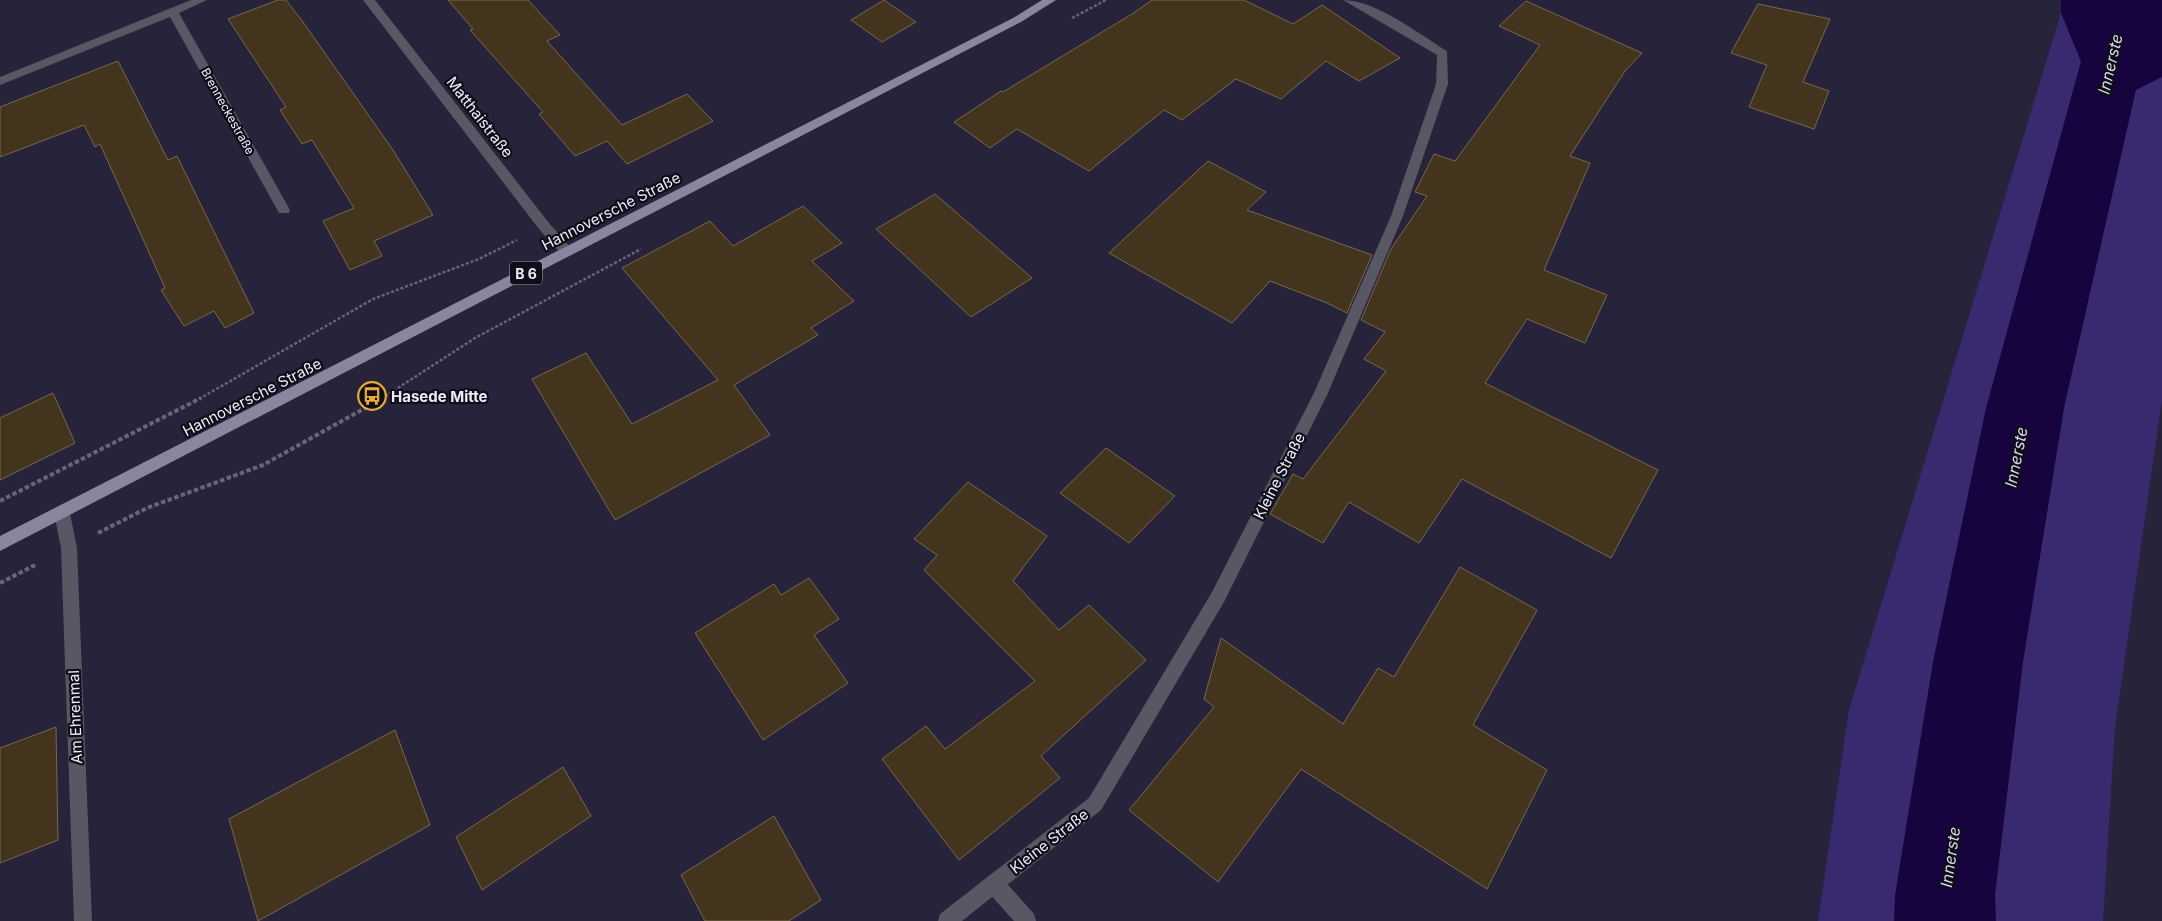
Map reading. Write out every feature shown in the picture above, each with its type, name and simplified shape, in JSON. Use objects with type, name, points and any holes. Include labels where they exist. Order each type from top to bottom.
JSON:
[{"type":"main road","name":"Hannoversche Straße","points":[[0,544],[1008,24],[1050,0]]},
{"type":"street","points":[[0,81],[201,0]]},
{"type":"street","name":"Matthaistraße","points":[[370,0],[544,226],[567,252]]},
{"type":"street","name":"Kleine Straße","points":[[947,921],[1095,804],[1218,597],[1321,393],[1397,216],[1442,84],[1443,54],[1399,26],[1349,0]]},
{"type":"street","name":"Brenneckestraße","points":[[172,11],[284,210]]},
{"type":"street","name":"Am Ehrenmal","points":[[62,513],[68,548],[83,921]]},
{"type":"street","points":[[994,884],[1028,921]]},
{"type":"path","points":[[0,501],[211,393],[373,299],[479,259],[544,226]]},
{"type":"path","points":[[0,583],[147,508],[263,465],[401,388],[475,338]]},
{"type":"shaded area","points":[[2061,0],[2162,0],[2162,400],[2115,727],[2103,921],[1818,921],[1849,710],[2061,13]]},
{"type":"water","points":[[2061,0],[2162,0],[2162,77],[2100,108],[2061,13]]},
{"type":"building","points":[[278,0],[286,0],[303,22],[393,150],[433,215],[374,241],[382,256],[350,270],[323,221],[354,208],[312,140],[302,144],[280,110],[286,107],[228,19]]},
{"type":"building","points":[[448,0],[528,0],[560,35],[547,41],[622,125],[687,94],[713,121],[627,164],[607,141],[575,156],[539,114],[543,112],[470,30],[473,29]]},
{"type":"building","points":[[884,0],[916,22],[882,42],[851,20]]},
{"type":"building","points":[[1152,0],[1244,0],[1293,24],[1322,5],[1400,58],[1359,81],[1326,61],[1281,99],[1236,79],[1182,120],[1164,110],[1089,171],[1017,129],[990,148],[954,122],[1001,91],[1003,92]]},
{"type":"building","points":[[1526,1],[1642,53],[1625,71],[1570,156],[1590,163],[1544,270],[1607,295],[1585,343],[1527,319],[1485,383],[1658,470],[1611,558],[1462,479],[1419,543],[1349,502],[1323,543],[1270,514],[1293,474],[1303,479],[1386,371],[1364,359],[1385,332],[1361,320],[1391,249],[1427,196],[1415,192],[1434,154],[1455,161],[1540,45],[1499,26]]},
{"type":"building","points":[[1758,4],[1830,19],[1803,82],[1829,91],[1814,129],[1749,107],[1767,65],[1731,53]]},
{"type":"building","points":[[118,61],[168,160],[177,156],[254,313],[225,328],[214,311],[184,326],[161,290],[165,288],[100,144],[95,147],[84,125],[0,157],[0,107]]},
{"type":"building","points":[[1208,161],[1266,192],[1247,210],[1372,255],[1347,313],[1327,303],[1270,281],[1232,323],[1109,253]]},
{"type":"building","points":[[935,194],[1032,278],[971,317],[876,229]]},
{"type":"building","points":[[803,206],[842,243],[812,261],[854,301],[811,328],[818,335],[734,385],[770,435],[615,520],[532,379],[586,353],[632,424],[718,380],[622,268],[710,221],[733,246]]},
{"type":"building","points":[[53,393],[75,443],[0,480],[0,418]]},
{"type":"building","points":[[1106,448],[1175,496],[1129,543],[1060,493]]},
{"type":"building","points":[[968,482],[1047,536],[1013,581],[1059,630],[1089,605],[1146,660],[1041,756],[1060,778],[959,860],[882,759],[926,726],[945,749],[1035,681],[924,570],[937,555],[914,539]]},
{"type":"building","points":[[1460,567],[1537,610],[1473,725],[1547,770],[1487,889],[1301,769],[1218,882],[1129,810],[1214,707],[1204,699],[1221,638],[1343,724],[1378,668],[1394,677]]},
{"type":"building","points":[[809,578],[839,619],[814,635],[848,683],[763,740],[695,633],[774,584],[781,595]]},
{"type":"building","points":[[56,727],[58,840],[0,863],[0,748]]},
{"type":"building","points":[[395,730],[430,825],[258,921],[229,819]]},
{"type":"building","points":[[563,767],[591,816],[482,890],[456,837]]},
{"type":"building","points":[[774,816],[821,900],[789,921],[705,921],[681,875]]},
{"type":"waterway","name":"Innerste","points":[[1945,921],[1945,895],[1978,662],[2025,408],[2119,32],[2118,0]]},
{"type":"place","name":"Hasede Mitte","points":[[372,396]]}]
